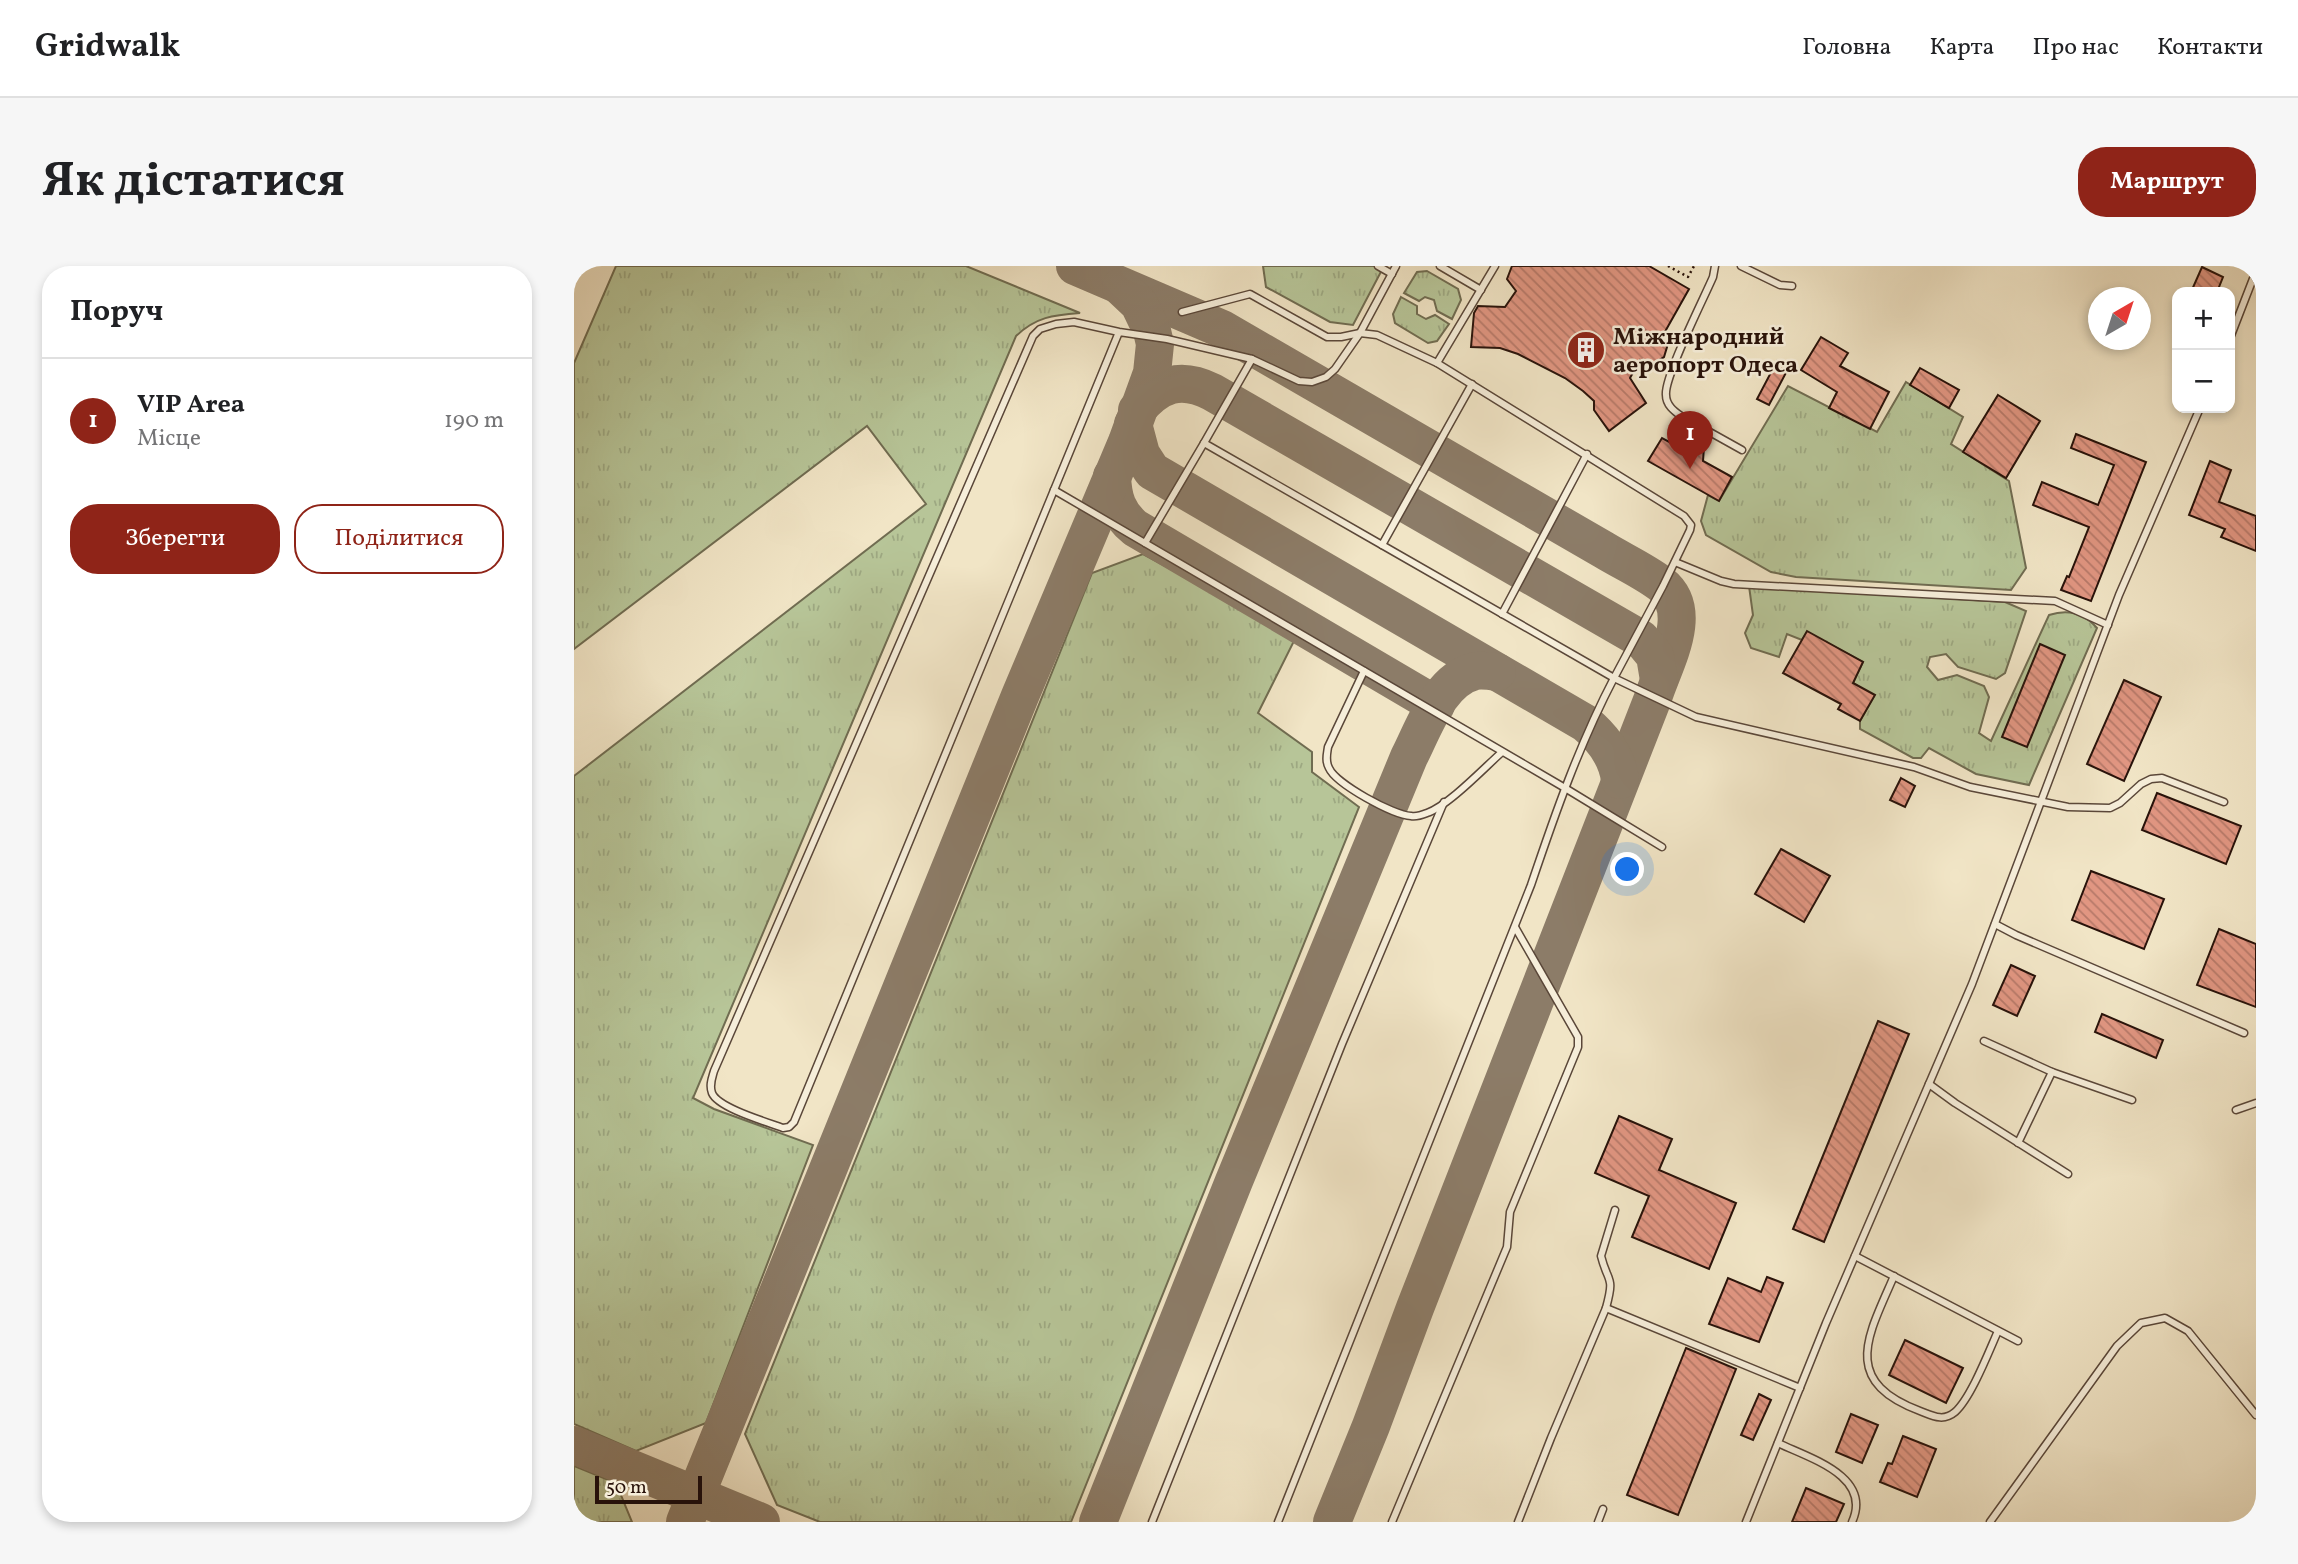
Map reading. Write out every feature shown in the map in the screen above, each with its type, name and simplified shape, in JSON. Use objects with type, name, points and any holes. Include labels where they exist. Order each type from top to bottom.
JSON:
[{"type":"lane","points":[[1378,266],[1392,274]]},
{"type":"lane","points":[[1119,332],[794,1122],[783,1128],[724,1105],[712,1094],[710,1084],[714,1071],[1033,336],[1040,329],[1056,324],[1074,323],[1167,339],[1252,359],[1299,381],[1312,382],[1332,373],[1360,333],[1396,266]]},
{"type":"lane","points":[[1440,266],[1481,290]]},
{"type":"lane","points":[[1437,363],[1495,266]]},
{"type":"lane","points":[[1715,266],[1713,277],[1669,377],[1666,396],[1672,410],[1742,450]]},
{"type":"lane","points":[[1741,266],[1780,285],[1792,286]]},
{"type":"lane","points":[[2235,325],[2256,271]]},
{"type":"lane","points":[[1182,312],[1250,294],[1328,337],[1360,333],[1377,335],[1437,363],[1587,454],[1689,521],[1690,530],[1590,724],[1564,788],[1515,927],[1278,1522]]},
{"type":"lane","points":[[1145,543],[1252,359]]},
{"type":"lane","points":[[1382,545],[1472,384]]},
{"type":"lane","points":[[1746,1522],[1855,1255],[1972,984],[2108,625],[2198,413]]},
{"type":"lane","points":[[1204,443],[1614,678],[1696,717],[1914,767],[1970,787],[2068,807],[2110,808],[2120,803],[2141,784],[2162,778],[2224,802]]},
{"type":"lane","points":[[1502,614],[1587,454]]},
{"type":"lane","points":[[1054,490],[1662,847]]},
{"type":"lane","points":[[1675,562],[1734,584],[2055,600],[2108,625]]},
{"type":"lane","points":[[1364,671],[1328,747],[1326,760],[1340,782],[1405,815],[1418,816],[1429,813],[1444,802],[1502,752]]},
{"type":"lane","points":[[1152,1522],[1342,1044],[1444,802]]},
{"type":"lane","points":[[1995,924],[2244,1033]]},
{"type":"lane","points":[[1392,1522],[1507,1247],[1510,1212],[1578,1047],[1578,1037],[1515,927]]},
{"type":"lane","points":[[1984,1041],[2052,1072],[2132,1100]]},
{"type":"lane","points":[[2018,1143],[2052,1072]]},
{"type":"lane","points":[[1929,1084],[2068,1174]]},
{"type":"lane","points":[[2236,1110],[2256,1103]]},
{"type":"lane","points":[[1518,1522],[1606,1308],[1612,1286],[1601,1256],[1615,1210]]},
{"type":"lane","points":[[1855,1255],[2018,1341]]},
{"type":"lane","points":[[1894,1276],[1875,1319],[1865,1359],[1872,1378],[1883,1391],[1906,1406],[1939,1418],[1953,1414],[1964,1400],[1998,1331]]},
{"type":"lane","points":[[1606,1308],[1800,1388]]},
{"type":"lane","points":[[1990,1522],[2117,1346],[2141,1322],[2165,1318],[2188,1331],[2256,1415]]},
{"type":"lane","points":[[1778,1443],[1834,1470],[1845,1479],[1851,1486],[1857,1503],[1852,1522]]},
{"type":"lane","points":[[1598,1522],[1603,1509]]},
{"type":"path","points":[[1668,266],[1688,277],[1694,266]]},
{"type":"green space","points":[[616,266],[966,266],[1080,313],[1045,318],[1016,336],[693,1098],[714,1109],[813,1145],[706,1423],[636,1451],[574,1424],[574,776],[926,504],[867,426],[574,649],[574,363]]},
{"type":"green space","points":[[1263,266],[1384,266],[1353,325],[1330,322],[1266,287]]},
{"type":"green space","points":[[1427,271],[1458,289],[1461,300],[1452,319],[1437,311],[1434,300],[1425,297],[1419,301],[1404,293],[1417,272]]},
{"type":"green space","points":[[1401,297],[1417,306],[1417,314],[1426,319],[1435,315],[1449,324],[1437,341],[1428,343],[1395,323],[1393,314]]},
{"type":"green space","points":[[1906,382],[1963,417],[1951,444],[2009,481],[2026,568],[2011,590],[1796,577],[1771,572],[1706,535],[1701,521],[1708,495],[1719,501],[1788,386],[1877,432]]},
{"type":"green space","points":[[1143,554],[1296,637],[1258,713],[1312,752],[1312,772],[1359,807],[1071,1522],[820,1522],[777,1505],[745,1434],[1092,573]]},
{"type":"green space","points":[[1749,586],[2005,602],[2026,611],[2005,673],[1996,679],[1958,667],[1946,654],[1930,657],[1927,667],[1938,680],[1957,675],[1984,686],[1989,697],[1979,733],[1991,741],[2049,615],[2062,612],[2075,614],[2087,619],[2097,628],[2029,785],[1976,774],[1929,748],[1921,758],[1913,758],[1860,729],[1860,721],[1874,696],[1853,683],[1863,662],[1807,632],[1802,640],[1787,634],[1779,657],[1751,648],[1745,633],[1753,615]]},
{"type":"green space","points":[[574,1466],[616,1483],[632,1522],[574,1522]]},
{"type":"building","name":"Міжнародний аеропорт Одеса","points":[[1512,266],[1649,266],[1689,289],[1662,337],[1667,347],[1664,357],[1654,363],[1640,360],[1630,378],[1646,403],[1609,431],[1594,410],[1594,401],[1565,378],[1500,348],[1471,347],[1474,313],[1478,306],[1505,307],[1516,291],[1507,279]]},
{"type":"building","points":[[2202,267],[2223,277],[2219,287],[2193,287]]},
{"type":"building","points":[[1821,337],[1848,353],[1840,366],[1889,392],[1870,429],[1829,408],[1837,392],[1801,370]]},
{"type":"building","points":[[1777,361],[1789,367],[1769,405],[1757,399]]},
{"type":"building","points":[[1920,368],[1959,390],[1949,408],[1910,385]]},
{"type":"building","points":[[1998,395],[2040,421],[2006,478],[1963,452]]},
{"type":"building","points":[[2076,434],[2146,462],[2091,601],[2061,590],[2089,527],[2033,505],[2042,482],[2098,505],[2114,465],[2071,448]]},
{"type":"building","points":[[1683,437],[1694,437],[1698,440],[1704,447],[1703,461],[1732,477],[1719,501],[1648,461],[1662,438],[1675,445]]},
{"type":"building","points":[[2210,461],[2231,470],[2219,502],[2256,516],[2256,551],[2221,537],[2225,529],[2189,515]]},
{"type":"building","points":[[1807,631],[1863,662],[1853,683],[1875,695],[1860,721],[1838,709],[1841,704],[1783,673]]},
{"type":"building","points":[[2040,644],[2065,655],[2027,747],[2002,737]]},
{"type":"building","points":[[2124,680],[2161,697],[2124,781],[2087,764]]},
{"type":"building","points":[[1901,778],[1915,786],[1905,807],[1890,800]]},
{"type":"building","points":[[2157,793],[2241,826],[2226,864],[2142,830]]},
{"type":"building","points":[[1781,849],[1830,876],[1804,922],[1755,894]]},
{"type":"building","points":[[2091,871],[2164,899],[2144,949],[2072,920]]},
{"type":"building","points":[[2219,929],[2256,944],[2256,1007],[2197,985]]},
{"type":"building","points":[[2011,965],[2035,976],[2017,1016],[1993,1005]]},
{"type":"building","points":[[2102,1014],[2163,1040],[2156,1058],[2095,1032]]},
{"type":"building","points":[[1878,1021],[1909,1034],[1824,1242],[1793,1229]]},
{"type":"building","points":[[1619,1116],[1672,1139],[1659,1170],[1736,1203],[1709,1269],[1632,1237],[1649,1196],[1595,1173]]},
{"type":"building","points":[[1767,1277],[1783,1283],[1759,1342],[1709,1324],[1728,1278],[1761,1292]]},
{"type":"building","points":[[1905,1340],[1963,1368],[1946,1403],[1889,1375]]},
{"type":"building","points":[[1686,1348],[1736,1369],[1678,1515],[1627,1495]]},
{"type":"building","points":[[1759,1394],[1771,1400],[1753,1440],[1741,1435]]},
{"type":"building","points":[[1851,1414],[1878,1425],[1862,1463],[1836,1452]]},
{"type":"building","points":[[1903,1436],[1936,1449],[1917,1497],[1880,1482],[1888,1463],[1892,1464]]},
{"type":"building","points":[[1806,1488],[1844,1504],[1836,1522],[1792,1522]]},
{"type":"taxiway","points":[[1075,266],[1222,329],[1647,575],[1661,584],[1671,596],[1676,609],[1674,639],[1653,698],[1332,1522]]},
{"type":"taxiway","points":[[685,1522],[1020,696],[1127,442],[1152,373],[1155,344],[1152,331],[1139,304],[1121,287]]},
{"type":"taxiway","points":[[1137,410],[1154,394],[1171,385],[1190,384],[1212,392],[1641,639],[1655,656],[1659,680]]},
{"type":"taxiway","points":[[1133,424],[1141,454],[1152,471],[1585,723],[1608,748],[1616,763],[1620,780]]},
{"type":"taxiway","points":[[1112,476],[1117,505],[1135,528],[1436,705]]},
{"type":"taxiway","points":[[1098,1522],[1234,1181],[1409,757],[1434,706],[1452,684],[1475,671],[1497,672]]},
{"type":"taxiway","points":[[574,1445],[761,1522]]},
{"type":"place","name":"Міжнародний аеропорт Одеса","points":[[1586,350]]},
{"type":"place","name":"VIP Area","points":[[1690,469]]}]
